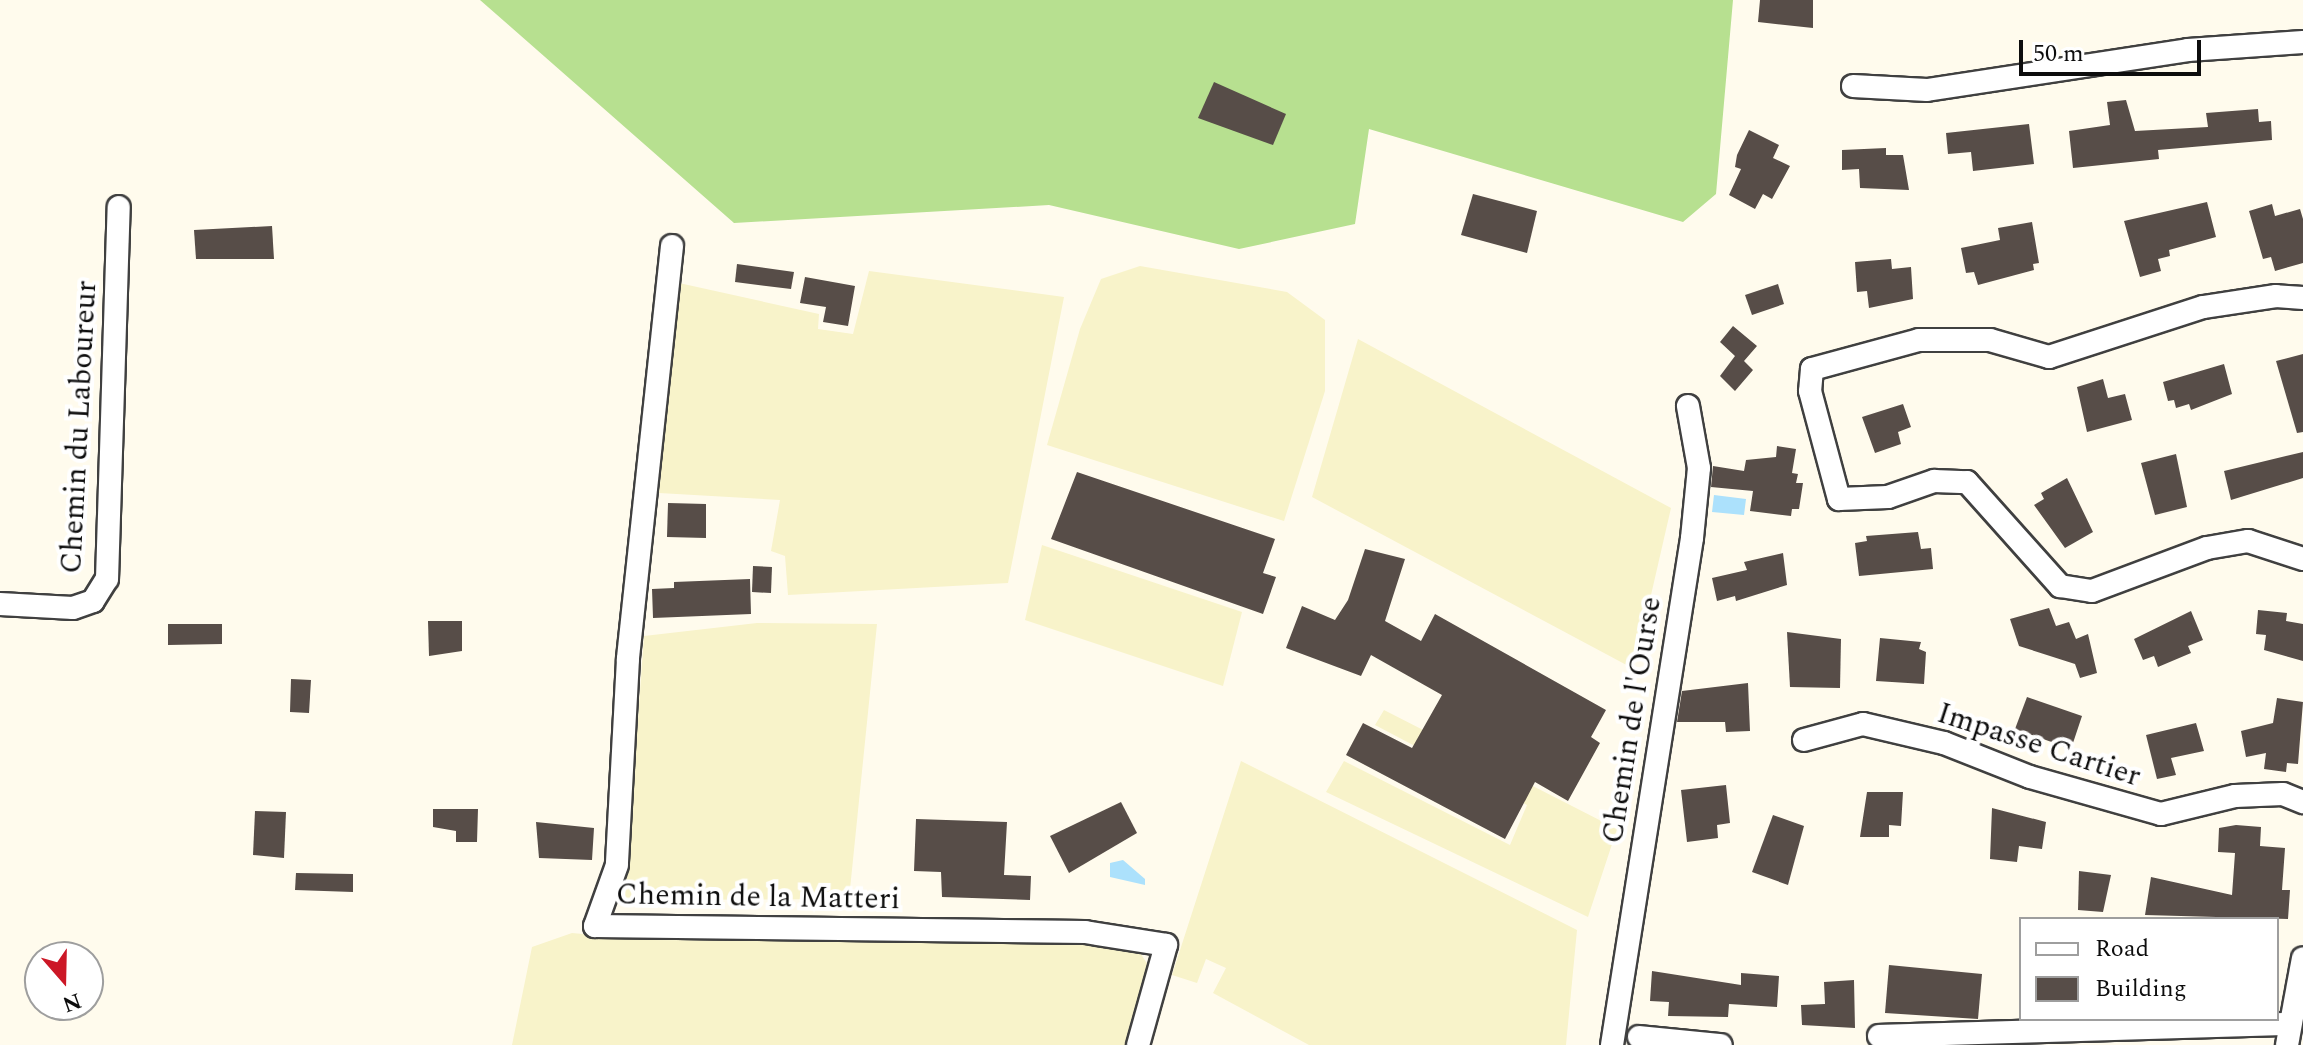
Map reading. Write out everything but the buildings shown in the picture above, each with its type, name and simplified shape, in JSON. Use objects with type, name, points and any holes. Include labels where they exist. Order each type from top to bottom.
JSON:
[{"type":"street","points":[[1853,86],[1927,90],[2188,50],[2303,42]]},
{"type":"street","name":"Chemin du Laboureur","points":[[0,604],[73,608],[93,601],[107,579],[119,207]]},
{"type":"street","name":"Chemin de la Matteri","points":[[672,246],[628,659],[617,865],[595,926],[1085,932],[1166,945],[1138,1045]]},
{"type":"street","points":[[2303,298],[2276,296],[2203,307],[2049,357],[1990,340],[1919,340],[1812,369],[1810,391],[1839,499],[1888,497],[1934,481],[1967,482],[2060,586],[2092,591],[2207,548],[2248,541],[2303,559]]},
{"type":"street","name":"Chemin de l'Ourse","points":[[1612,1045],[1694,525],[1699,468],[1688,406]]},
{"type":"street","name":"Impasse Cartier","points":[[1804,740],[1863,724],[1944,743],[2030,777],[2161,814],[2235,796],[2283,794],[2303,802]]},
{"type":"street","points":[[1879,1036],[2288,1035],[2303,958]]},
{"type":"street","points":[[1639,1037],[1721,1045]]},
{"type":"shaded area","points":[[1140,266],[1287,292],[1325,320],[1325,391],[1284,521],[1047,445],[1080,329],[1101,279]]},
{"type":"shaded area","points":[[869,271],[1064,297],[1008,583],[788,595],[785,556],[771,551],[780,500],[659,493],[679,283],[819,314],[818,329],[853,334]]},
{"type":"shaded area","points":[[1358,339],[1671,508],[1634,669],[1312,497]]},
{"type":"shaded area","points":[[1042,545],[1242,612],[1223,686],[1025,620]]},
{"type":"shaded area","points":[[757,623],[877,624],[849,899],[625,900],[644,636]]},
{"type":"shaded area","points":[[1384,710],[1617,829],[1588,917],[1326,792],[1344,761],[1510,845],[1527,805],[1375,725]]},
{"type":"shaded area","points":[[1241,761],[1577,930],[1566,1045],[1309,1045],[1213,993],[1226,968],[1206,959],[1197,983],[1172,975]]},
{"type":"shaded area","points":[[572,933],[648,940],[1114,942],[1139,951],[1148,965],[1128,1045],[512,1045],[532,947]]},
{"type":"green space","points":[[480,0],[1733,0],[1716,194],[1683,222],[1369,129],[1355,224],[1239,249],[1049,205],[734,223]]},
{"type":"water","points":[[1714,495],[1746,499],[1744,515],[1712,512]]},
{"type":"water","points":[[1123,860],[1145,879],[1145,885],[1110,877],[1110,863]]}]
